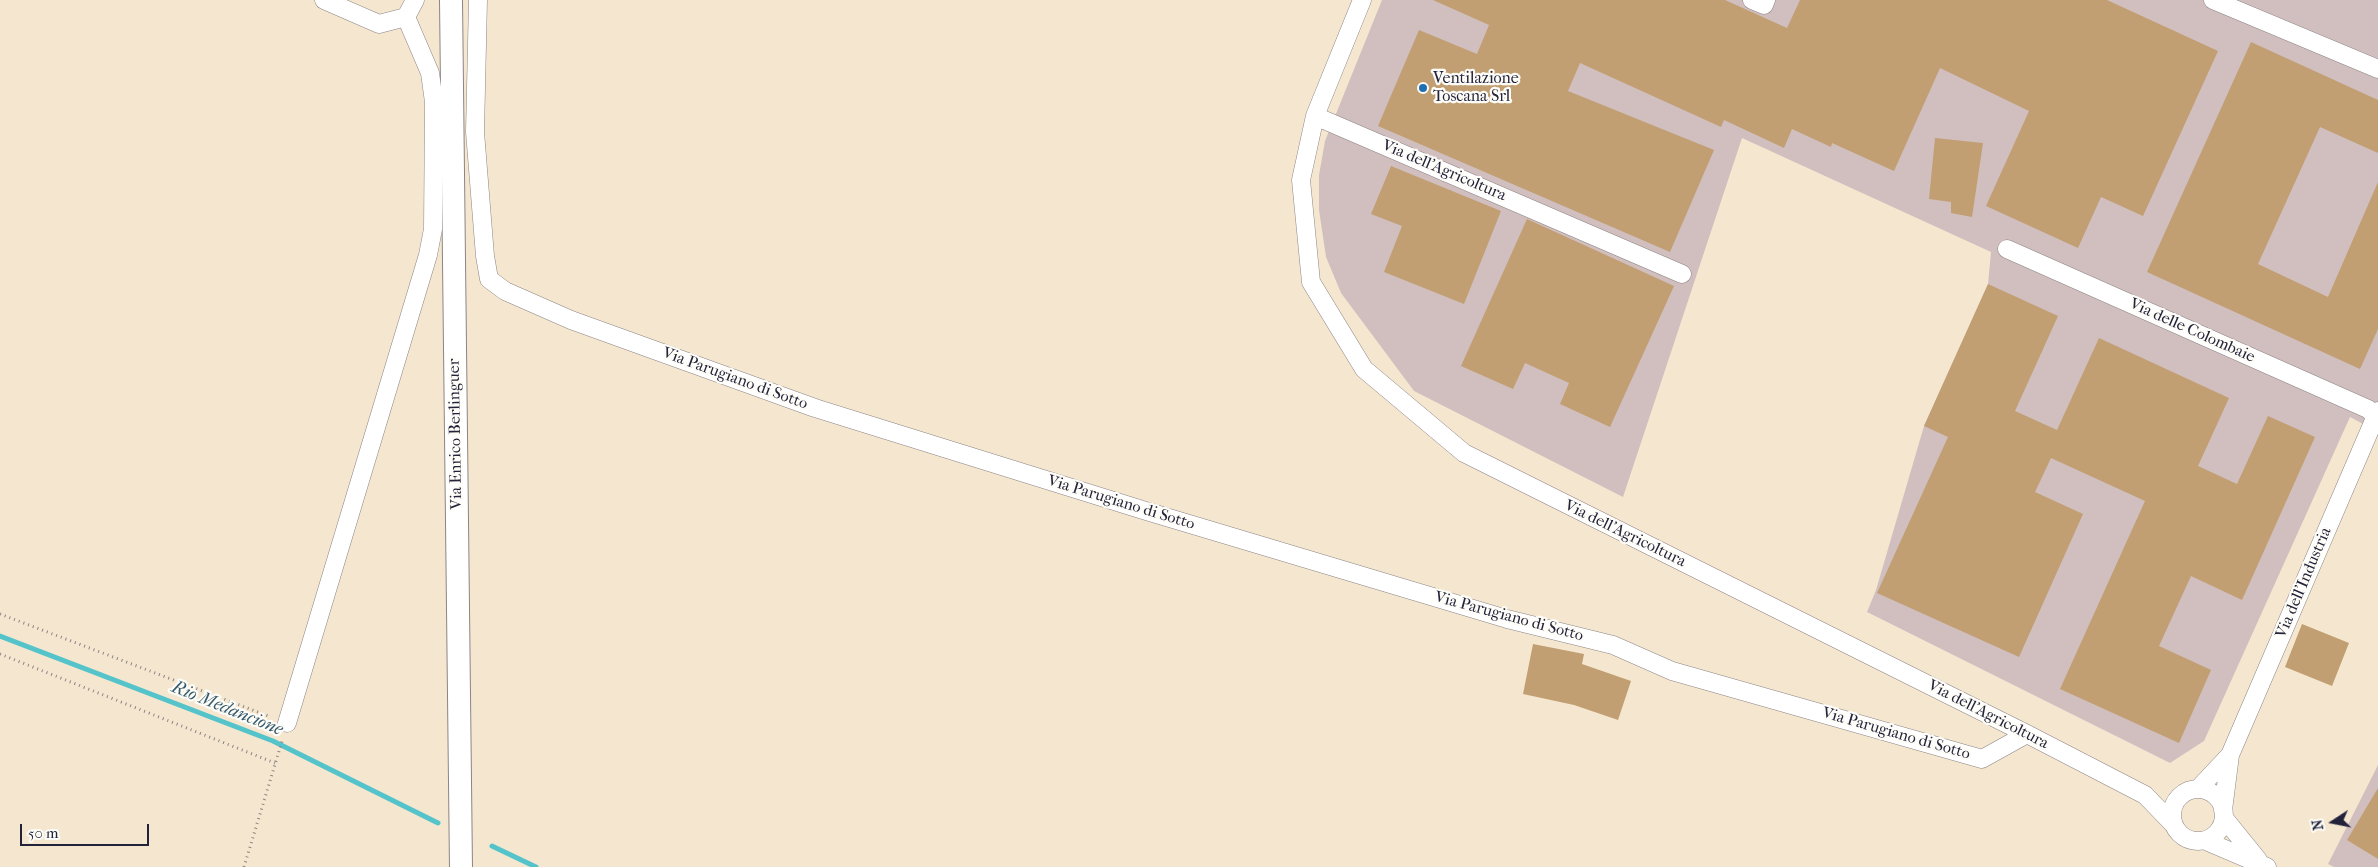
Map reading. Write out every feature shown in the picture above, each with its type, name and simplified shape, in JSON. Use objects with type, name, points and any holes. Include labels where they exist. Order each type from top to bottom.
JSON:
[{"type":"main road","name":"Via Enrico Berlinguer","points":[[451,0],[461,858]]},
{"type":"street","points":[[324,0],[379,24],[406,17],[415,0]]},
{"type":"street","name":"Via Parugiano di Sotto","points":[[478,0],[475,132],[485,256],[489,279],[505,290],[571,320],[815,408],[1137,508],[1507,619],[1613,644],[1672,672],[1982,759],[2027,734]]},
{"type":"street","name":"Via dell'Agricoltura","points":[[1362,0],[1315,116],[1301,180],[1311,282],[1364,369],[1464,453],[2027,734],[2145,795]]},
{"type":"street","points":[[1752,0],[1764,5],[1766,0]]},
{"type":"street","points":[[2213,0],[2378,69]]},
{"type":"street","points":[[286,728],[428,255],[433,229],[434,102],[430,74],[406,17]]},
{"type":"street","name":"Via dell'Agricoltura","points":[[1315,116],[1682,274]]},
{"type":"street","name":"Via delle Colombaie","points":[[2007,249],[2377,415]]},
{"type":"street","name":"Via dell'Industria","points":[[2224,814],[2230,755],[2377,415]]},
{"type":"street","name":"Via dell'Industria","points":[[2198,789],[2230,755]]},
{"type":"street","points":[[2145,795],[2181,795],[2198,789],[2214,795],[2224,814],[2264,865]]},
{"type":"street","points":[[2145,795],[2173,824],[2182,837],[2190,841],[2206,840],[2264,865]]},
{"type":"street","points":[[2173,824],[2172,808],[2181,795]]},
{"type":"street","points":[[2206,840],[2218,832],[2224,814]]},
{"type":"path","points":[[0,614],[286,728],[244,867]]},
{"type":"path","points":[[0,654],[275,763]]},
{"type":"shaded area","points":[[1382,0],[2378,0],[2378,432],[2350,417],[2204,741],[2170,763],[1867,612],[1876,590],[1924,426],[1988,284],[1991,252],[1742,138],[1623,497],[1414,391],[1341,293],[1326,257],[1319,210],[1319,175],[1325,141]]},
{"type":"shaded area","points":[[2378,765],[2378,867],[2334,867],[2328,864]]},
{"type":"building","points":[[1433,0],[1725,0],[1787,28],[1800,0],[2107,0],[2218,51],[2143,216],[2101,197],[2078,248],[1986,206],[2029,111],[1940,68],[1894,171],[1832,143],[1831,147],[1792,129],[1784,148],[1724,120],[1721,127],[1580,63],[1568,91],[1714,150],[1670,252],[1378,126],[1419,30],[1477,54],[1489,25]]},
{"type":"building","points":[[2251,42],[2378,100],[2378,153],[2320,127],[2258,264],[2328,297],[2378,182],[2378,329],[2360,369],[2147,272]]},
{"type":"building","points":[[1935,138],[1983,143],[1972,217],[1951,213],[1951,202],[1929,199]]},
{"type":"building","points":[[1391,166],[1501,211],[1464,304],[1384,272],[1402,226],[1371,214]]},
{"type":"building","points":[[1527,219],[1674,286],[1610,427],[1560,404],[1569,383],[1525,363],[1513,389],[1461,366]]},
{"type":"building","points":[[1988,284],[2058,316],[2015,411],[2057,430],[2099,338],[2229,398],[2198,466],[2237,484],[2268,416],[2315,437],[2242,600],[2191,576],[2159,646],[2211,670],[2179,743],[2060,689],[2145,501],[2051,458],[2035,492],[2083,514],[2019,657],[1877,593],[1948,437],[1924,426]]},
{"type":"building","points":[[2302,624],[2349,643],[2332,686],[2285,667]]},
{"type":"building","points":[[1533,644],[1584,654],[1582,664],[1631,681],[1618,720],[1574,705],[1523,694]]},
{"type":"building","points":[[2378,788],[2378,859],[2347,840]]},
{"type":"waterway","name":"Rio Medancione","points":[[0,636],[273,741],[438,823]]},
{"type":"waterway","name":"Rio Medancione","points":[[492,846],[536,867]]},
{"type":"place","name":"Ventilazione Toscana Srl","points":[[1423,88]]}]
